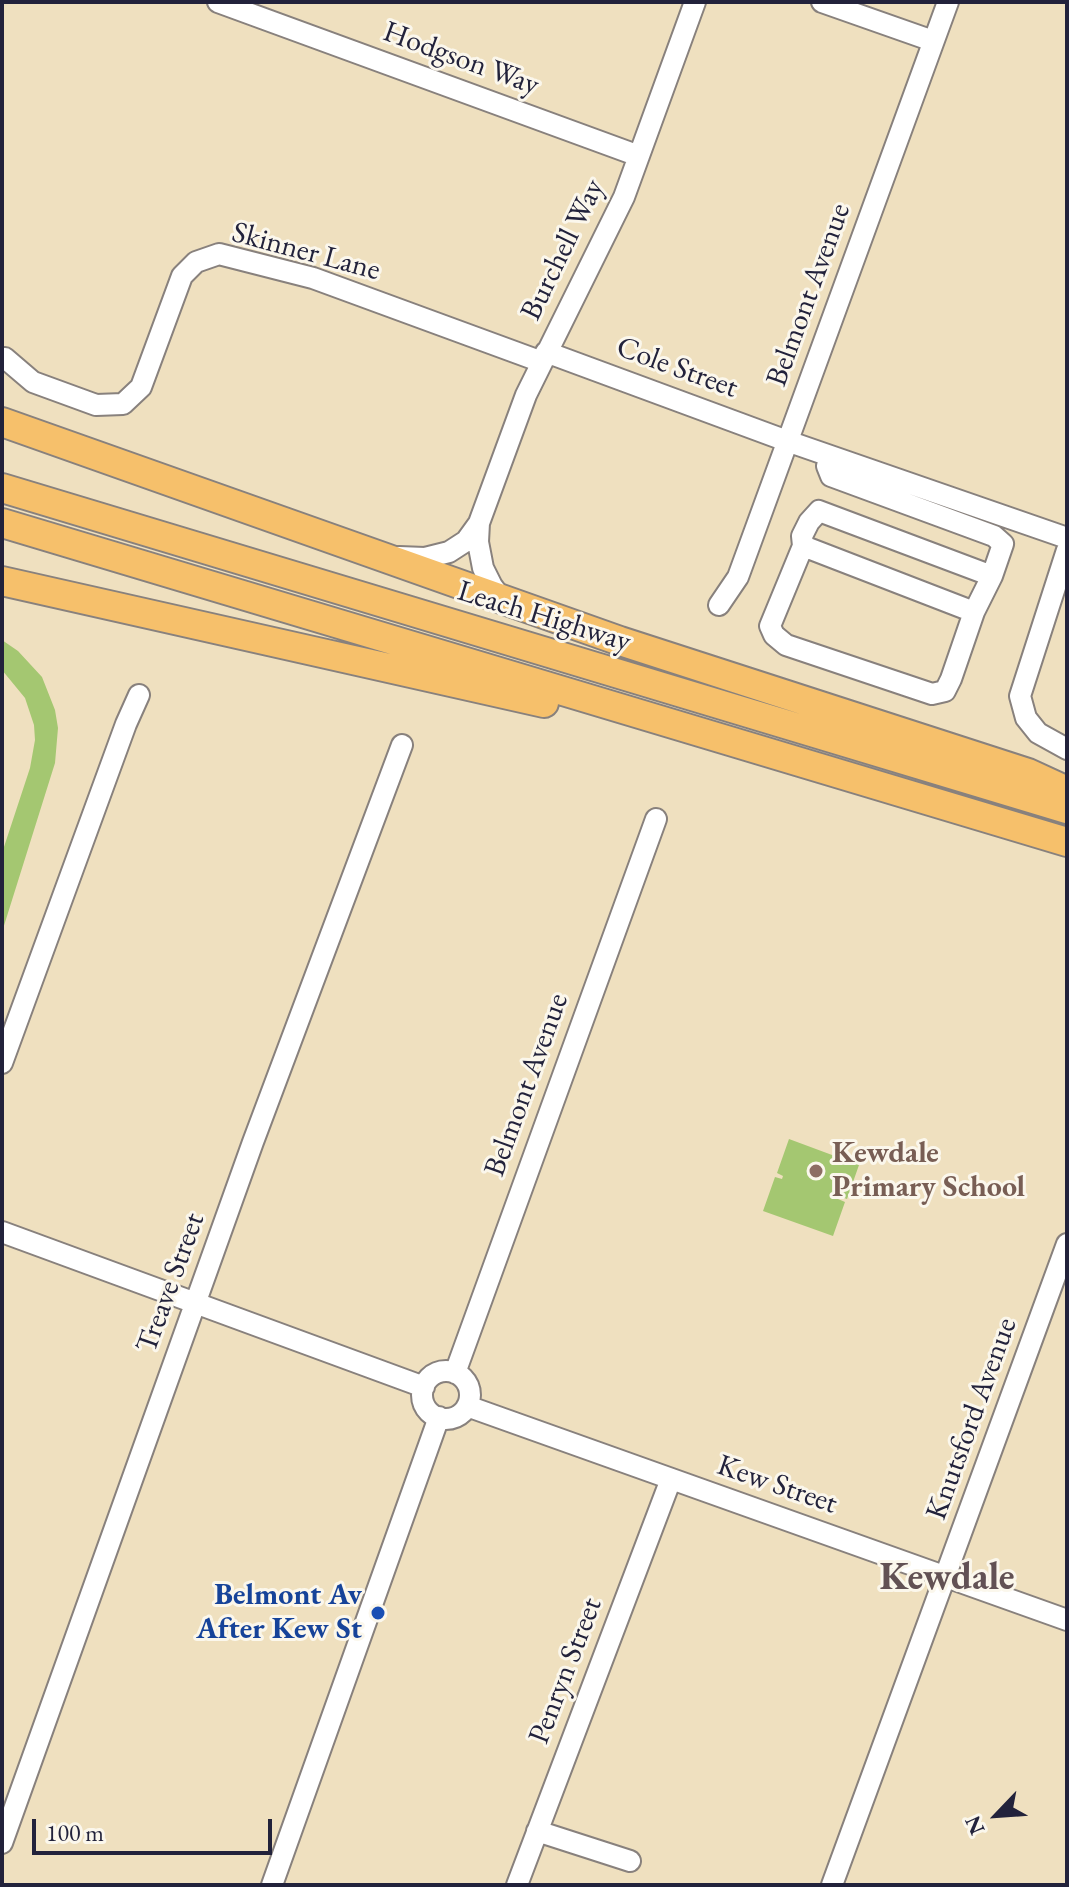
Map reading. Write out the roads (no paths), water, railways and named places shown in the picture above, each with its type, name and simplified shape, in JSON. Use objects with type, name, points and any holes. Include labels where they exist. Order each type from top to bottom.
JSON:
[{"type":"highway","points":[[2,422],[620,641],[1028,773],[1067,791]]},
{"type":"highway","name":"Leach Highway","points":[[2,488],[1067,809]]},
{"type":"highway","points":[[2,523],[1067,842]]},
{"type":"highway","points":[[2,581],[767,753]]},
{"type":"street","name":"Hodgson Way","points":[[218,2],[639,156]]},
{"type":"street","name":"Burchell Way","points":[[383,556],[425,558],[449,552],[466,541],[479,523],[526,395],[624,197],[695,2]]},
{"type":"street","points":[[822,2],[933,41]]},
{"type":"street","name":"Belmont Avenue","points":[[719,605],[738,577],[948,2]]},
{"type":"street","name":"Skinner Lane","points":[[5,358],[33,382],[96,405],[123,404],[141,387],[182,276],[196,262],[219,254],[313,278],[544,357]]},
{"type":"street","name":"Cole Street","points":[[544,357],[787,441],[830,466]]},
{"type":"street","points":[[830,466],[994,536],[1003,544],[945,691],[932,694],[786,645],[774,635],[770,626],[803,546],[802,536],[819,511],[830,466]]},
{"type":"street","points":[[830,466],[1067,538]]},
{"type":"street","points":[[819,511],[992,576]]},
{"type":"street","name":"Burchell Way","points":[[479,523],[478,542],[483,568],[501,598]]},
{"type":"street","points":[[803,546],[974,612]]},
{"type":"street","points":[[1067,550],[1020,696],[1026,718],[1038,733],[1067,749]]},
{"type":"street","points":[[2,1063],[139,695]]},
{"type":"street","name":"Treave Street","points":[[2,1843],[402,745]]},
{"type":"street","name":"Belmont Avenue","points":[[455,1373],[656,819]]},
{"type":"street","points":[[2,1232],[424,1387]]},
{"type":"street","name":"Knutsford Avenue","points":[[832,1885],[1067,1244]]},
{"type":"street","points":[[447,1371],[455,1373],[470,1390],[467,1406],[458,1416],[439,1417],[427,1409],[424,1387],[433,1375],[447,1371]]},
{"type":"street","name":"Kew Street","points":[[467,1406],[1067,1620]]},
{"type":"street","points":[[272,1885],[439,1417]]},
{"type":"street","name":"Penryn Street","points":[[517,1885],[671,1479]]},
{"type":"street","points":[[537,1831],[630,1861]]},
{"type":"place","name":"Kewdale Primary School","points":[[816,1171]]},
{"type":"place","name":"Belmont Av After Kew St","points":[[378,1613]]},
{"type":"district","name":"Kewdale","points":[[947,1579]]}]
